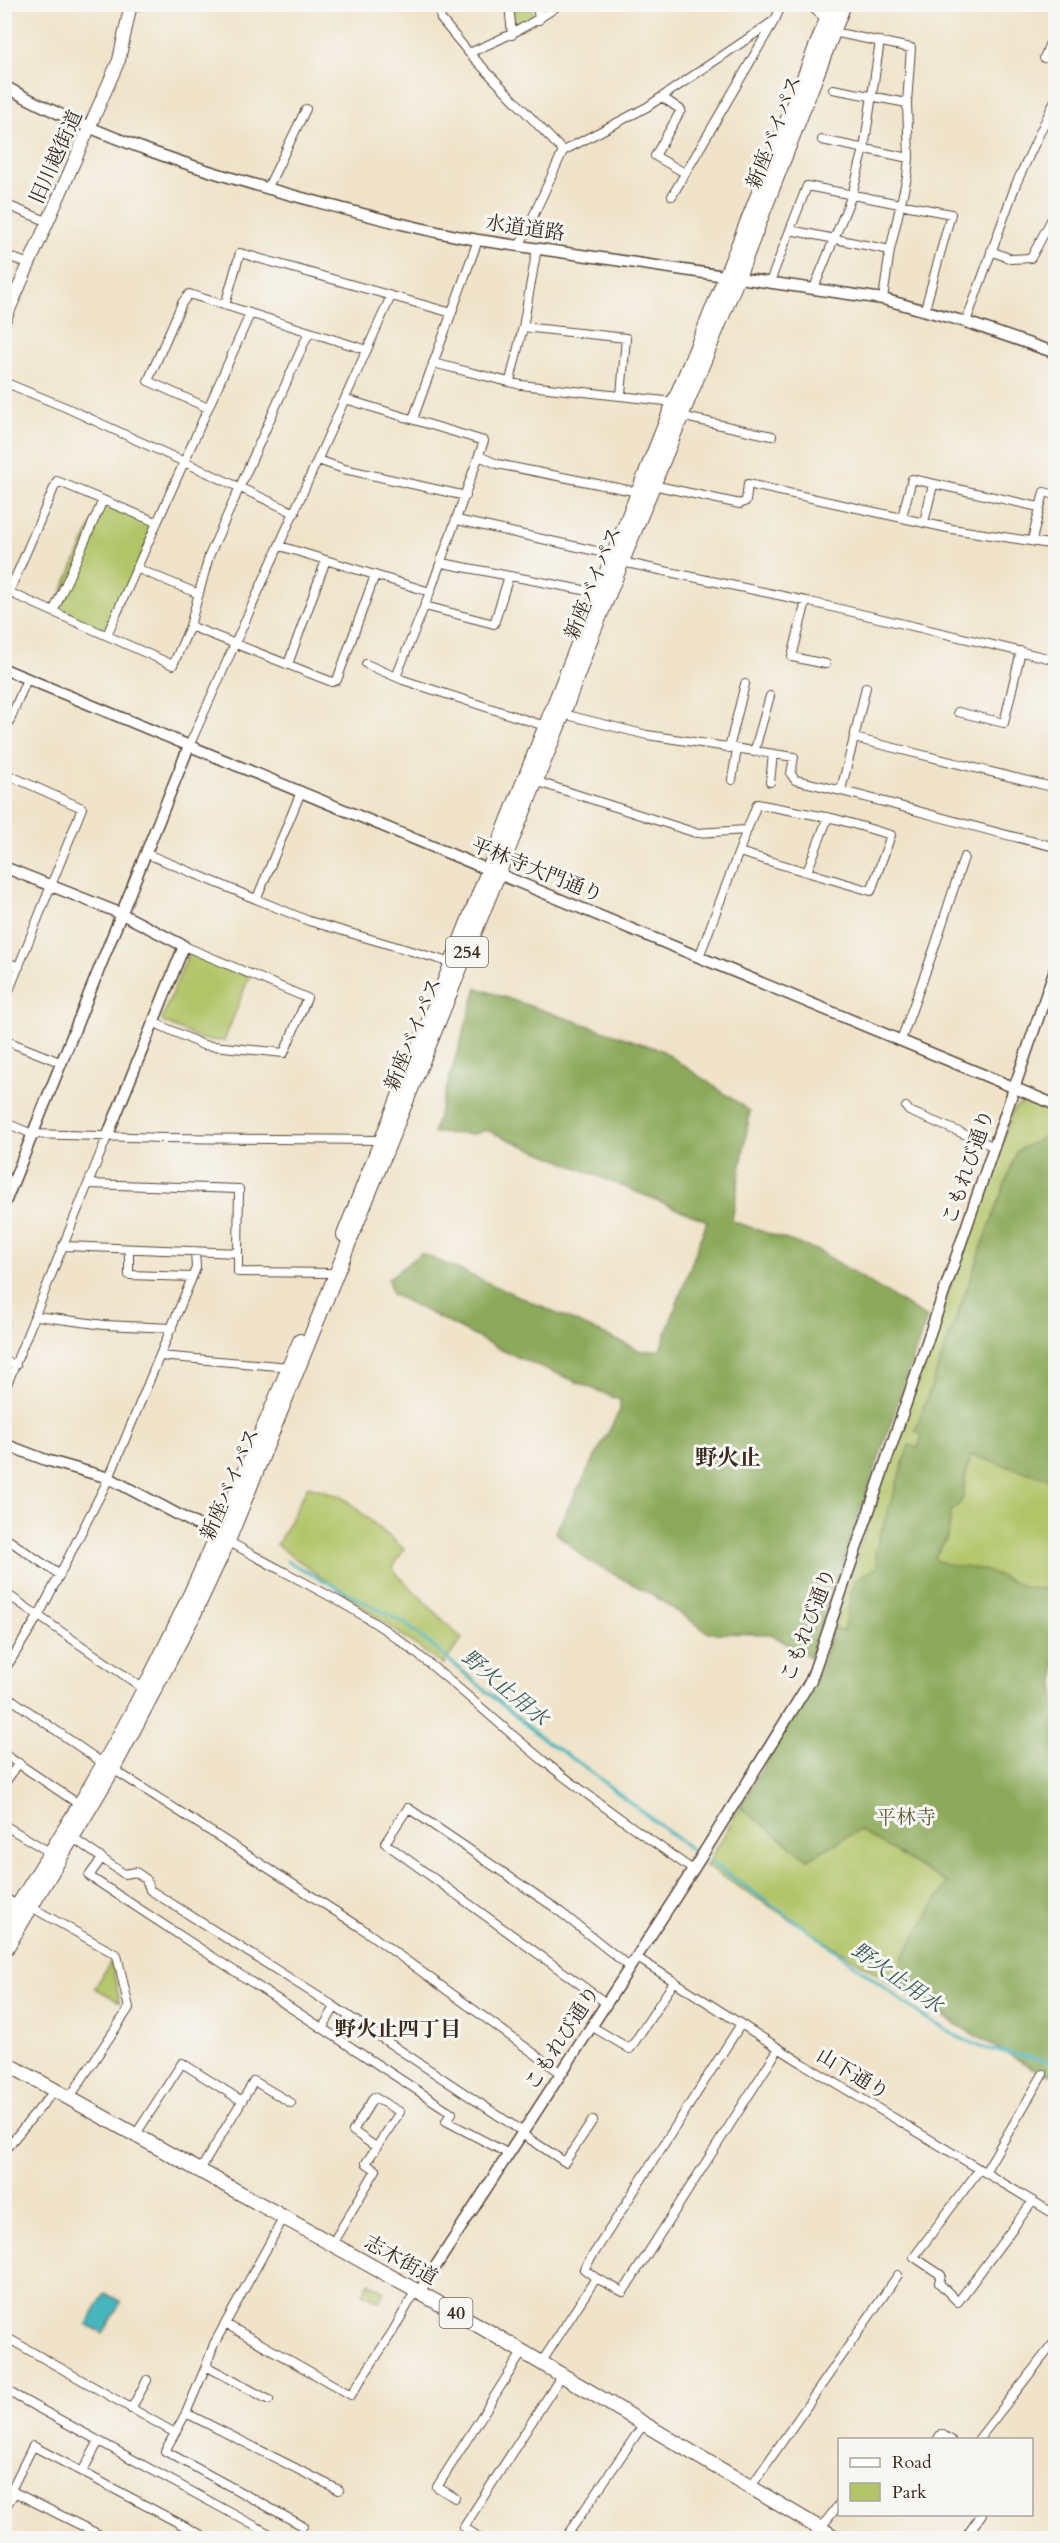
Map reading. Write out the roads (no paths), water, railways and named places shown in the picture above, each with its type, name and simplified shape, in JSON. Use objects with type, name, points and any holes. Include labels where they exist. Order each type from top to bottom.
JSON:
[{"type":"main road","name":"新座バイパス","points":[[108,1767],[144,1689],[223,1539],[493,872],[545,726],[599,593],[653,485],[681,416],[829,26],[833,4]]},
{"type":"main road","name":"新座バイパス","points":[[829,26],[843,4]]},
{"type":"main road","name":"旧川越街道","points":[[4,321],[119,60],[131,6]]},
{"type":"main road","name":"新座バイパス","points":[[4,1952],[51,1853],[84,1808],[192,1618],[290,1366],[452,963],[563,714],[618,558],[638,492],[674,402],[733,276]]},
{"type":"main road","name":"新座バイパス","points":[[4,1928],[25,1906],[73,1838],[84,1808]]},
{"type":"main road","name":"志木街道","points":[[4,2062],[523,2351],[643,2425],[836,2538]]},
{"type":"street","points":[[131,6],[144,4]]},
{"type":"street","points":[[438,4],[441,19],[469,53],[562,151]]},
{"type":"street","points":[[508,4],[512,35]]},
{"type":"street","points":[[537,4],[539,20]]},
{"type":"street","points":[[469,53],[512,35],[539,20],[560,4]]},
{"type":"street","points":[[672,196],[775,20],[782,4]]},
{"type":"street","points":[[809,4],[829,26],[911,48],[907,103],[909,158],[902,204],[890,250],[883,299]]},
{"type":"street","points":[[520,245],[562,151],[647,107],[775,20]]},
{"type":"street","points":[[1044,58],[1056,27]]},
{"type":"street","points":[[814,288],[852,195],[864,149],[880,41]]},
{"type":"street","name":"水道道路","points":[[4,86],[90,128],[140,149],[267,189],[443,234],[883,299],[925,309],[1056,353]]},
{"type":"street","points":[[832,89],[907,103]]},
{"type":"street","points":[[662,97],[681,110],[655,156],[685,173]]},
{"type":"street","points":[[966,322],[1016,184],[1056,98]]},
{"type":"street","points":[[267,189],[306,109]]},
{"type":"street","points":[[822,141],[909,158]]},
{"type":"street","points":[[770,282],[807,186],[951,214],[925,309]]},
{"type":"street","points":[[4,204],[49,222]]},
{"type":"street","points":[[991,251],[1011,259],[1031,258],[1056,211]]},
{"type":"street","points":[[790,230],[890,250]]},
{"type":"street","points":[[413,419],[478,240]]},
{"type":"street","points":[[510,381],[523,327],[537,248]]},
{"type":"street","points":[[225,305],[240,253],[452,313]]},
{"type":"street","points":[[4,255],[30,264]]},
{"type":"street","points":[[208,408],[148,381],[182,303],[189,294],[367,350]]},
{"type":"street","points":[[4,1204],[189,746],[391,296]]},
{"type":"street","points":[[106,634],[250,314]]},
{"type":"street","points":[[523,327],[626,338],[621,395]]},
{"type":"street","points":[[156,522],[57,481],[7,591],[173,664],[190,626],[209,556],[309,332]]},
{"type":"street","points":[[433,363],[521,385],[674,402]]},
{"type":"street","points":[[4,382],[295,513]]},
{"type":"street","points":[[345,399],[484,441],[442,563],[396,677]]},
{"type":"street","points":[[681,416],[772,436]]},
{"type":"street","points":[[479,456],[497,464],[638,492]]},
{"type":"street","points":[[318,460],[344,469],[465,496]]},
{"type":"street","points":[[902,517],[912,479],[1039,507]]},
{"type":"street","points":[[653,485],[740,504],[746,501],[748,484],[952,529],[1056,545]]},
{"type":"street","points":[[924,522],[933,485]]},
{"type":"street","points":[[1032,540],[1044,492],[1056,495]]},
{"type":"street","points":[[54,610],[103,500]]},
{"type":"street","points":[[457,520],[1056,660]]},
{"type":"street","points":[[280,546],[430,592]]},
{"type":"street","points":[[288,664],[326,560]]},
{"type":"street","points":[[442,563],[599,593]]},
{"type":"street","points":[[136,568],[199,594]]},
{"type":"street","points":[[190,626],[332,682],[337,680],[375,575]]},
{"type":"street","points":[[425,606],[494,624],[509,576]]},
{"type":"street","points":[[806,601],[792,657],[826,664]]},
{"type":"street","points":[[958,712],[1004,723],[1021,651]]},
{"type":"street","points":[[366,664],[396,677],[545,726]]},
{"type":"street","name":"平林寺大門通り","points":[[4,669],[1056,1105]]},
{"type":"street","points":[[4,734],[27,679]]},
{"type":"street","points":[[732,780],[733,748],[745,684]]},
{"type":"street","points":[[841,790],[866,687]]},
{"type":"street","points":[[754,752],[770,696]]},
{"type":"street","points":[[563,714],[647,735],[794,757],[791,774],[795,780],[841,790],[986,831],[1056,847]]},
{"type":"street","points":[[854,738],[1056,788]]},
{"type":"street","points":[[770,782],[773,754]]},
{"type":"street","points":[[4,773],[82,808],[4,1003]]},
{"type":"street","points":[[535,781],[696,833],[747,830]]},
{"type":"street","points":[[257,898],[301,792]]},
{"type":"street","points":[[699,957],[757,804],[828,818],[891,835],[871,891],[739,852]]},
{"type":"street","points":[[807,872],[828,818]]},
{"type":"street","points":[[147,854],[309,921],[452,963]]},
{"type":"street","points":[[901,1040],[964,857]]},
{"type":"street","points":[[4,867],[122,914],[184,946],[307,998],[284,1053],[203,1045],[155,1023]]},
{"type":"street","points":[[4,1392],[37,1316],[184,946]]},
{"type":"street","points":[[4,961],[19,967]]},
{"type":"street","name":"こもれび通り","points":[[417,2291],[509,2154],[693,1870],[811,1680],[1056,966]]},
{"type":"street","points":[[4,1040],[62,1063]]},
{"type":"street","points":[[906,1107],[909,1112],[995,1147]]},
{"type":"street","points":[[4,1122],[32,1134],[380,1140]]},
{"type":"street","points":[[88,1184],[239,1189],[238,1272],[329,1273]]},
{"type":"street","points":[[65,1246],[238,1253]]},
{"type":"street","points":[[129,1250],[129,1275],[192,1277]]},
{"type":"street","points":[[4,1671],[39,1615],[109,1478],[192,1277],[195,1268],[195,1252]]},
{"type":"street","points":[[37,1316],[105,1325],[172,1328]]},
{"type":"street","points":[[160,1356],[290,1366]]},
{"type":"street","points":[[4,1361],[16,1365]]},
{"type":"street","points":[[4,1444],[46,1460],[109,1478],[333,1599],[391,1634],[460,1689],[545,1762],[629,1826],[693,1870]]},
{"type":"street","points":[[4,1537],[60,1575]]},
{"type":"street","points":[[4,1592],[144,1689]]},
{"type":"street","points":[[4,1694],[108,1767],[360,1927],[561,2073]]},
{"type":"street","points":[[4,1754],[84,1808]]},
{"type":"street","points":[[4,1784],[19,1763]]},
{"type":"street","name":"山下通り","points":[[606,2003],[385,1843],[408,1808],[633,1962],[674,1982],[1056,2215]]},
{"type":"street","points":[[4,1825],[51,1853]]},
{"type":"street","points":[[73,1838],[124,1874],[136,1872],[146,1879],[150,1890],[335,2007],[565,2162],[593,2120]]},
{"type":"street","points":[[102,1858],[89,1876],[452,2113],[446,2121],[509,2154]]},
{"type":"street","points":[[4,1897],[117,1955],[129,2008],[70,2097]]},
{"type":"street","points":[[591,2026],[630,2049],[674,1982]]},
{"type":"street","points":[[323,2027],[335,2007]]},
{"type":"street","points":[[741,2024],[584,2269],[596,2278],[623,2292],[779,2048]]},
{"type":"street","points":[[136,2134],[182,2063],[242,2101]]},
{"type":"street","points":[[1033,2201],[958,2302],[939,2283],[941,2275],[914,2257],[982,2171],[1043,2074]]},
{"type":"street","points":[[200,2170],[254,2082],[291,2103]]},
{"type":"street","points":[[6,2146],[55,2090]]},
{"type":"street","points":[[332,2244],[376,2170],[366,2163],[399,2112],[374,2097],[353,2131],[376,2147]]},
{"type":"street","points":[[284,2217],[214,2344],[186,2413],[165,2451],[303,2526]]},
{"type":"street","points":[[750,2488],[898,2275]]},
{"type":"street","points":[[541,2362],[596,2278]]},
{"type":"street","points":[[226,2324],[351,2395],[417,2291]]},
{"type":"street","points":[[4,2336],[175,2433]]},
{"type":"street","points":[[979,2438],[1056,2340]]},
{"type":"street","points":[[455,2498],[436,2487],[523,2351]]},
{"type":"street","points":[[206,2366],[269,2400]]},
{"type":"street","points":[[480,2538],[464,2527],[562,2375]]},
{"type":"street","points":[[131,2409],[147,2380]]},
{"type":"street","points":[[4,2395],[7,2391],[277,2538]]},
{"type":"street","points":[[186,2413],[339,2490]]},
{"type":"street","points":[[565,2538],[643,2425]]},
{"type":"street","points":[[82,2472],[99,2441]]},
{"type":"street","points":[[4,2509],[10,2490],[33,2446],[207,2538]]},
{"type":"street","points":[[10,2490],[88,2534],[106,2538]]},
{"type":"street","points":[[820,2529],[838,2506]]},
{"type":"street","points":[[964,2538],[980,2516]]},
{"type":"street","points":[[4,2533],[16,2538]]},
{"type":"water","points":[[105,2293],[121,2302],[103,2334],[87,2324]]},
{"type":"waterway","points":[[4,1327],[15,1331]]},
{"type":"waterway","name":"野火止用水","points":[[287,1561],[406,1624],[543,1739],[582,1765],[694,1852]]},
{"type":"waterway","name":"野火止用水","points":[[709,1861],[818,1937],[921,2015],[958,2037],[984,2048],[1056,2063]]},
{"type":"district","name":"野火止","points":[[728,1458]]},
{"type":"district","name":"野火止四丁目","points":[[398,2029]]},
{"type":"park label","name":"平林寺","points":[[906,1817]]}]
